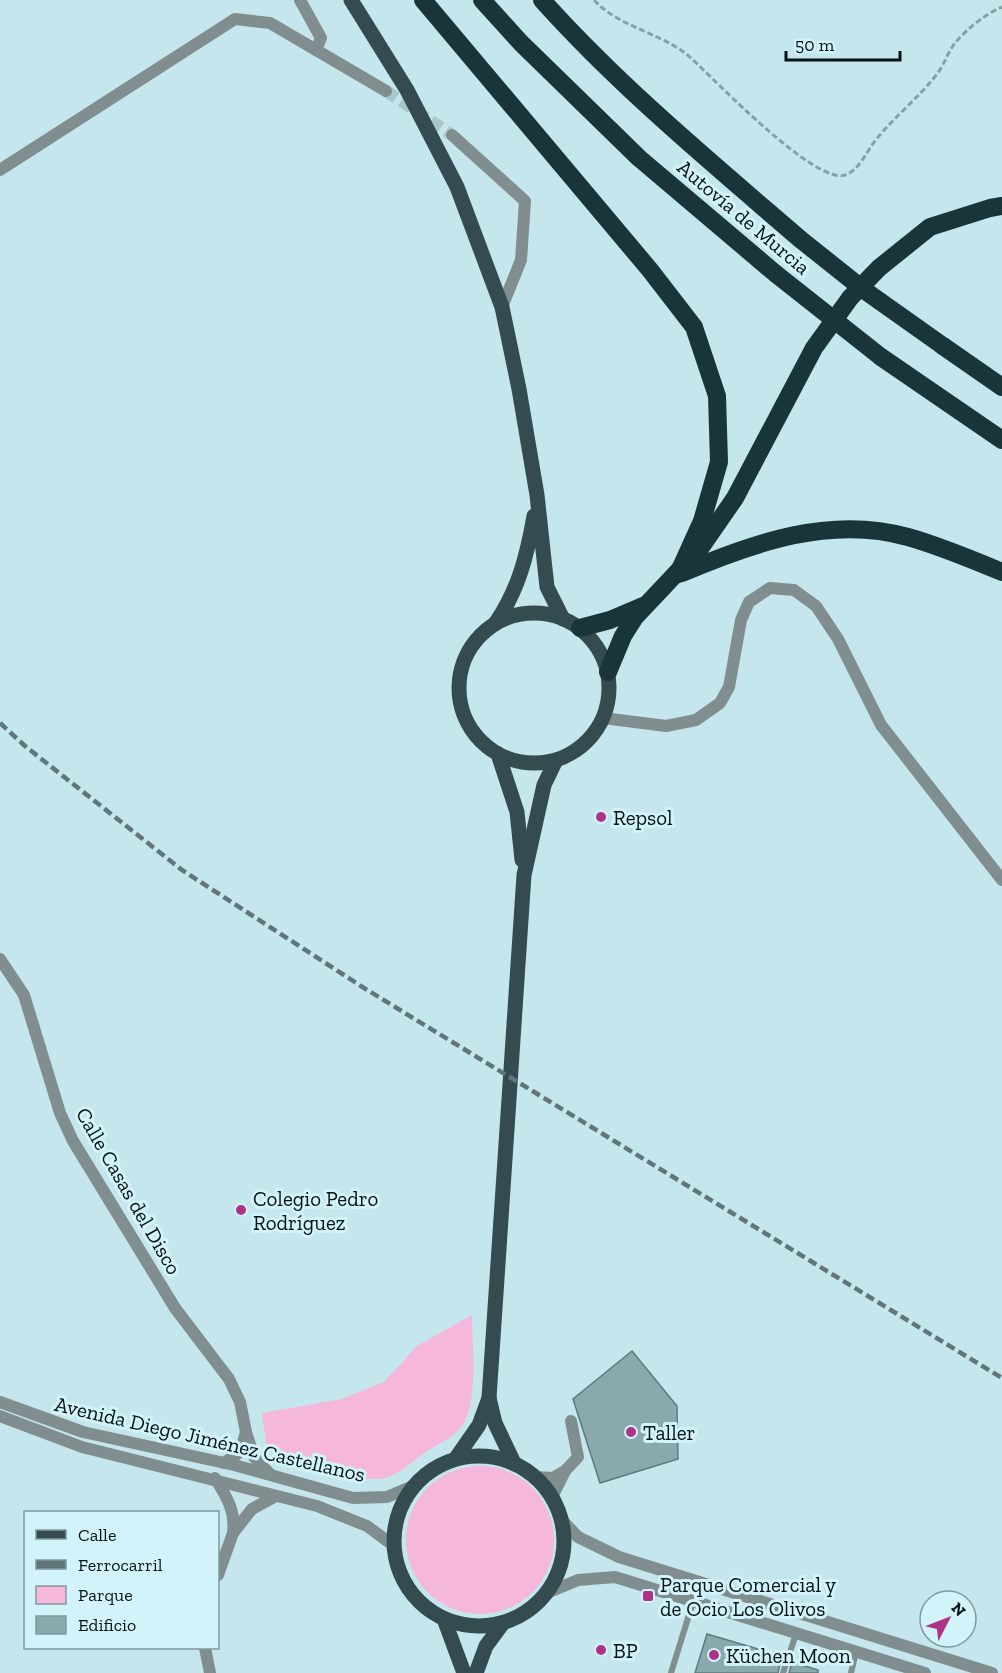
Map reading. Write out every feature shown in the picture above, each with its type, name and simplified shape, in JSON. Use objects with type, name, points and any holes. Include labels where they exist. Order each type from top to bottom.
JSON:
[{"type":"highway","points":[[423,0],[650,270],[694,327],[717,396],[719,462],[702,521],[678,574]]},
{"type":"highway","name":"Autovía de Murcia","points":[[482,0],[521,43],[639,159],[776,274],[881,357],[1002,440]]},
{"type":"highway","name":"Autovía de Murcia","points":[[542,0],[570,31],[697,150],[800,239],[864,290],[1002,385]]},
{"type":"highway","points":[[608,672],[623,636],[644,606],[678,574],[701,547],[735,498],[814,348],[850,298],[879,268],[930,227],[1002,206]]},
{"type":"highway","points":[[678,574],[729,553],[768,541],[804,533],[843,529],[906,536],[1002,572]]},
{"type":"highway","points":[[580,628],[610,620],[644,606]]},
{"type":"main road","points":[[351,0],[407,90],[457,187],[502,307],[537,495],[547,587],[563,619]]},
{"type":"main road","points":[[495,624],[516,615],[540,613],[563,619],[580,628],[593,641],[608,672],[609,696],[603,718],[592,737],[576,751],[556,760],[536,763],[516,761],[498,754],[480,740],[467,722],[460,701],[465,657],[478,638],[495,624],[508,605],[518,583],[528,551],[537,495]]},
{"type":"main road","points":[[498,754],[517,812],[524,875]]},
{"type":"main road","points":[[456,1458],[479,1425],[489,1398],[524,875],[542,795],[556,760]]},
{"type":"main road","points":[[489,1398],[495,1423],[514,1463]]},
{"type":"main road","points":[[485,1455],[514,1463],[535,1477],[552,1497],[562,1520],[564,1546],[561,1562],[547,1593],[528,1611],[503,1623],[473,1626],[444,1619],[424,1606],[409,1589],[398,1569],[394,1546],[398,1514],[413,1486],[432,1469],[456,1458],[485,1455]]},
{"type":"main road","points":[[444,1619],[464,1673]]},
{"type":"main road","points":[[476,1673],[486,1646],[503,1623]]},
{"type":"street","points":[[300,0],[321,38],[316,50]]},
{"type":"street","points":[[0,170],[235,19],[270,23],[386,91]]},
{"type":"street","points":[[452,135],[525,201],[521,260],[502,307]]},
{"type":"street","points":[[603,718],[666,726],[696,720],[720,703],[729,687],[741,620],[749,602],[771,588],[794,590],[816,606],[838,639],[881,725],[1002,880]]},
{"type":"street","name":"Calle Casas del Disco","points":[[0,959],[24,995],[60,1113],[73,1142],[176,1308],[230,1379],[240,1402],[254,1458],[270,1475]]},
{"type":"street","name":"Avenida Diego Jiménez Castellanos","points":[[0,1402],[83,1432],[224,1463],[353,1498],[387,1497],[413,1486]]},
{"type":"street","name":"Avenida Diego Jiménez Castellanos","points":[[0,1416],[82,1447],[215,1478],[346,1515],[367,1526],[394,1546]]},
{"type":"street","points":[[552,1497],[565,1471],[578,1457],[571,1421]]},
{"type":"street","points":[[224,1463],[240,1452],[246,1432]]},
{"type":"street","points":[[535,1477],[553,1478],[565,1471]]},
{"type":"street","points":[[215,1478],[231,1507],[234,1521],[233,1533],[219,1572]]},
{"type":"street","points":[[233,1533],[252,1509],[276,1496]]},
{"type":"street","points":[[562,1520],[578,1537],[619,1557],[992,1673]]},
{"type":"street","points":[[547,1593],[578,1580],[615,1577],[925,1673]]},
{"type":"street","points":[[205,1649],[210,1673]]},
{"type":"lane","points":[[671,1673],[693,1601]]},
{"type":"lane","points":[[783,1673],[796,1633]]},
{"type":"lane","points":[[851,1673],[856,1652]]},
{"type":"path","points":[[594,0],[625,23],[671,42],[752,118],[790,148],[836,175],[845,175],[862,162],[873,144],[913,98],[933,79],[954,44],[989,13],[1002,8]]},
{"type":"green space","points":[[472,1315],[473,1374],[467,1417],[453,1435],[402,1470],[385,1478],[362,1478],[278,1457],[267,1449],[262,1413],[342,1399],[384,1382],[417,1346]]},
{"type":"green space","points":[[480,1466],[508,1472],[532,1488],[548,1512],[554,1540],[548,1568],[532,1592],[508,1608],[480,1614],[452,1608],[428,1592],[412,1568],[406,1540],[412,1512],[428,1488],[452,1472]]},
{"type":"building","name":"Taller","points":[[632,1351],[677,1406],[678,1459],[600,1483],[573,1399]]},
{"type":"building","points":[[707,1634],[782,1656],[778,1673],[695,1673]]},
{"type":"building","points":[[792,1662],[818,1670],[818,1673],[789,1673]]},
{"type":"tunnel","points":[[386,91],[452,135]]},
{"type":"railway","points":[[0,723],[25,746],[182,870],[364,988],[1002,1378]]},
{"type":"place","name":"Repsol","points":[[601,817]]},
{"type":"place","name":"Colegio Pedro Rodríguez","points":[[241,1210]]},
{"type":"place","name":"Taller","points":[[631,1432]]},
{"type":"place","name":"Parque Comercial y de Ocio Los Olivos","points":[[648,1596]]},
{"type":"place","name":"BP","points":[[601,1650]]},
{"type":"place","name":"Küchen Moon","points":[[714,1655]]}]
